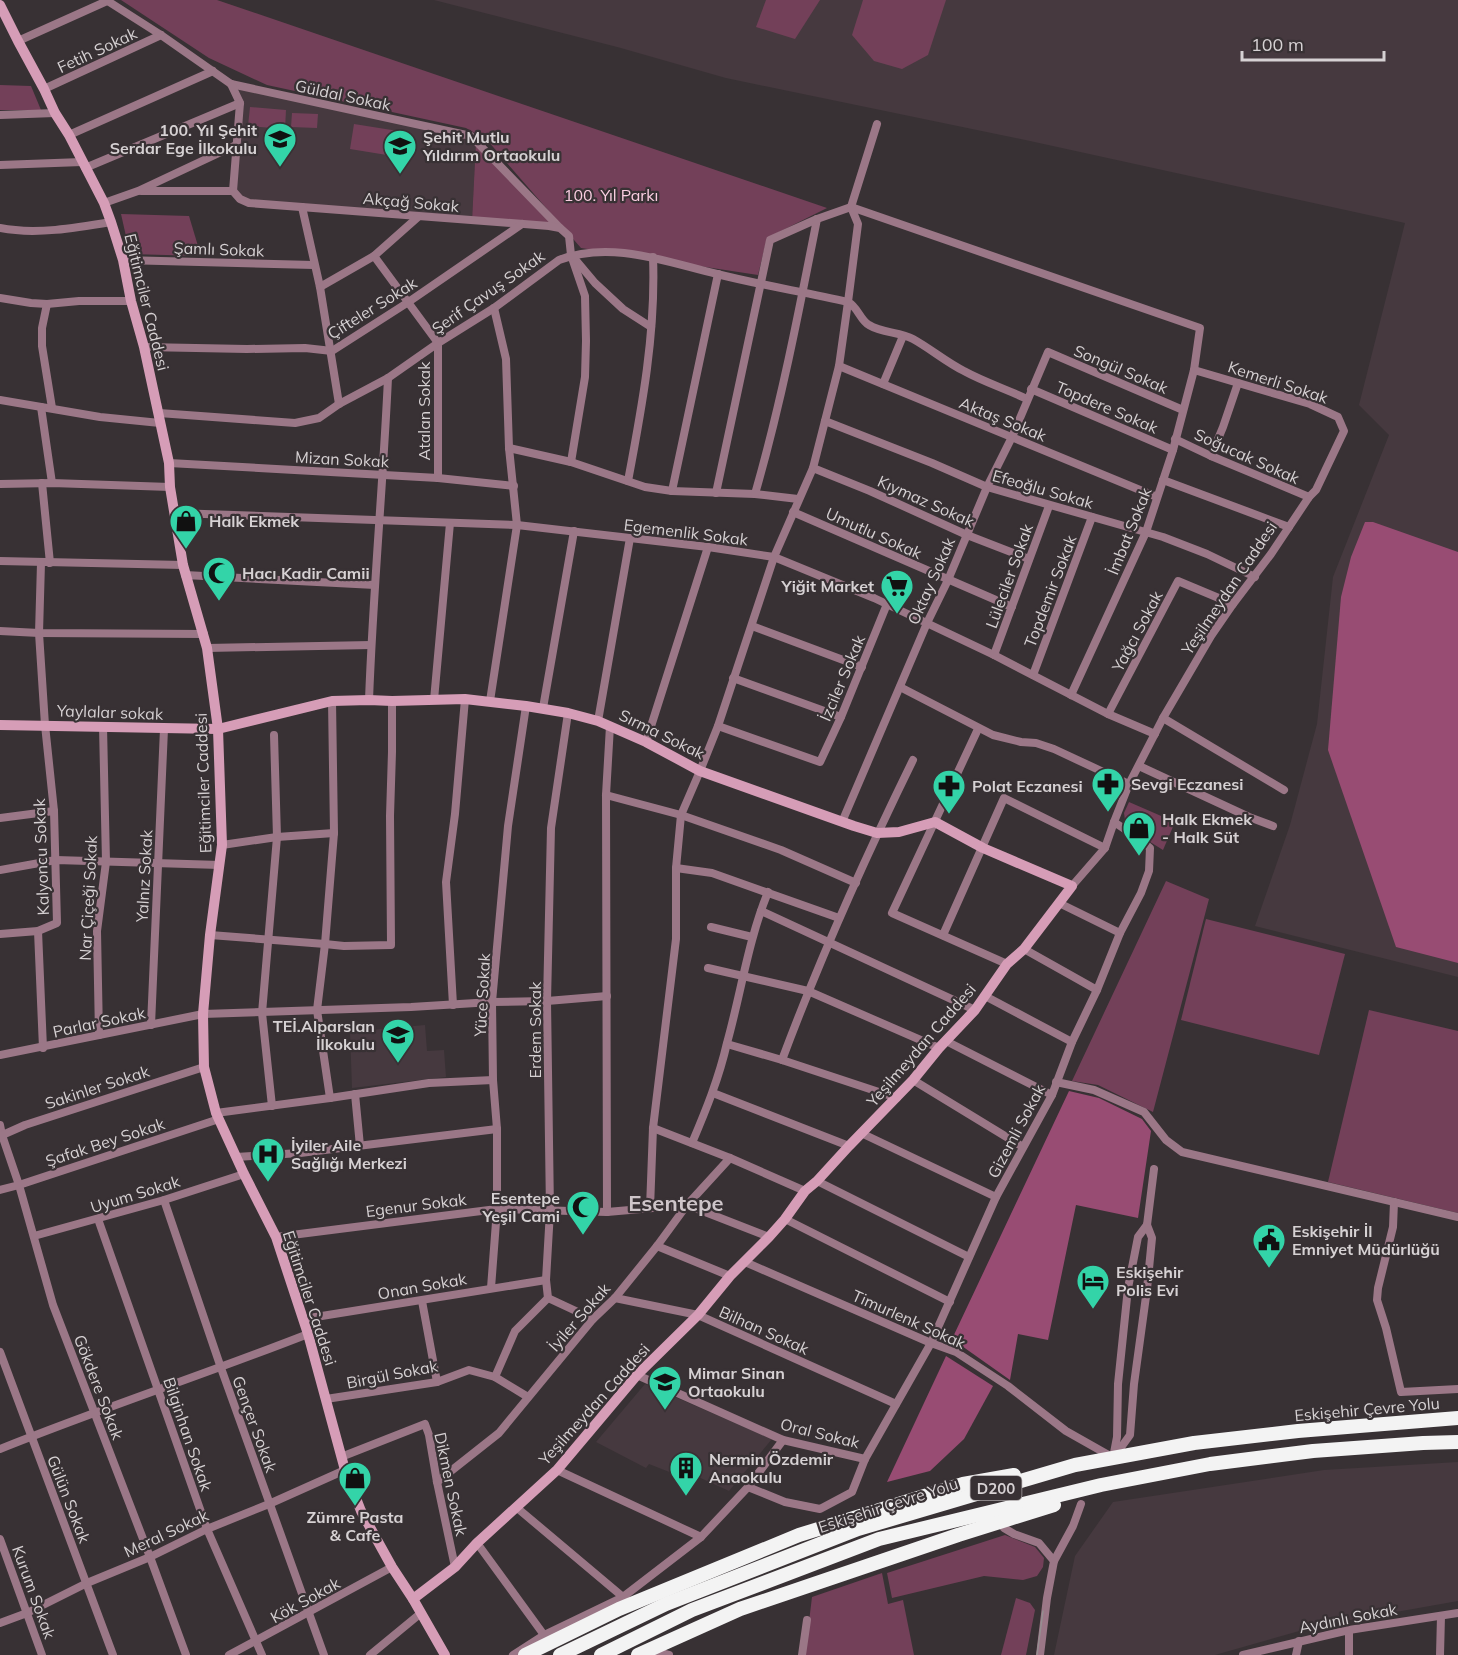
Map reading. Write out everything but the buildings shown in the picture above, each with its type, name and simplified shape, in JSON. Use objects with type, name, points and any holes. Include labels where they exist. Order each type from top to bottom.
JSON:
[{"type":"highway","name":"Eskişehir Çevre Yolu","points":[[560,1655],[666,1604],[858,1529],[1075,1465],[1217,1440],[1458,1418]]},
{"type":"highway","name":"Eskişehir Çevre Yolu","points":[[601,1655],[692,1610],[879,1539],[1101,1485],[1210,1464],[1313,1451],[1458,1442]]},
{"type":"highway","points":[[525,1655],[619,1609],[799,1535],[963,1484],[1075,1465]]},
{"type":"highway","points":[[638,1655],[740,1609],[1048,1507],[1101,1485]]},
{"type":"street","name":"Güldal Sokak","points":[[107,1],[231,84],[471,136],[560,228]]},
{"type":"street","points":[[18,41],[107,1]]},
{"type":"street","name":"Eğitimciler Caddesi","points":[[0,5],[104,203],[111,222],[123,260],[160,418],[169,463],[170,488],[184,570],[207,648],[218,729],[222,845],[210,935],[203,1014],[204,1066],[217,1116],[276,1237],[308,1334],[345,1470],[361,1511],[392,1568],[413,1599],[445,1655]]},
{"type":"street","name":"Fetih Sokak","points":[[44,89],[161,35]]},
{"type":"street","points":[[69,135],[213,71]]},
{"type":"street","points":[[138,191],[233,191],[240,103],[231,84]]},
{"type":"street","points":[[0,165],[84,165],[240,103]]},
{"type":"street","points":[[0,115],[55,113]]},
{"type":"street","points":[[650,1208],[653,1128],[676,939],[676,868],[681,814],[718,726],[774,557],[813,468],[838,366],[848,302],[858,224],[851,207],[877,124]]},
{"type":"street","points":[[104,203],[138,191],[236,145]]},
{"type":"street","name":"Akçağ Sokak","points":[[233,191],[240,199],[249,203],[560,228]]},
{"type":"street","points":[[302,207],[320,287],[339,404]]},
{"type":"street","points":[[716,493],[770,240],[851,207]]},
{"type":"street","name":"İmbat Sokak","points":[[851,207],[1200,328],[1194,370],[1184,410],[1146,532],[1071,695]]},
{"type":"street","points":[[320,287],[374,256],[418,217]]},
{"type":"street","points":[[756,494],[803,292],[817,219]]},
{"type":"street","points":[[0,228],[34,231],[111,222]]},
{"type":"street","name":"Çifteler Sokak","points":[[144,347],[247,350],[305,348],[332,351],[522,224]]},
{"type":"street","points":[[560,228],[569,236],[571,255],[585,296],[585,377],[571,462]]},
{"type":"street","name":"Şerif Çavuş Sokak","points":[[0,400],[100,417],[295,423],[319,418],[339,404],[388,378],[494,308],[559,260],[571,255],[604,252],[653,257],[717,274],[848,302]]},
{"type":"street","points":[[571,255],[594,283],[623,309],[651,327]]},
{"type":"street","name":"Atalan Sokak","points":[[374,256],[438,343],[438,478]]},
{"type":"street","points":[[628,481],[644,393],[654,289],[653,257]]},
{"type":"street","name":"Şamlı Sokak","points":[[123,260],[315,266]]},
{"type":"street","points":[[672,491],[717,274]]},
{"type":"street","points":[[0,298],[46,304],[79,301],[131,301]]},
{"type":"street","points":[[848,302],[854,305],[869,325],[911,338],[962,370],[1027,399]]},
{"type":"street","points":[[46,304],[42,346],[52,408]]},
{"type":"street","points":[[490,701],[518,525],[509,448],[506,359],[494,308]]},
{"type":"street","points":[[883,384],[903,336]]},
{"type":"street","name":"Oktay Sokak","points":[[842,822],[927,623],[1048,352]]},
{"type":"street","name":"Songül Sokak","points":[[1048,352],[1184,410]]},
{"type":"street","name":"Aktaş Sokak","points":[[838,366],[1157,497]]},
{"type":"street","name":"Kemerli Sokak","points":[[1194,370],[1310,404],[1338,417],[1344,431]]},
{"type":"street","points":[[369,700],[388,378]]},
{"type":"street","points":[[1211,456],[1238,383]]},
{"type":"street","name":"Topdere Sokak","points":[[1031,389],[1173,450]]},
{"type":"street","points":[[41,407],[52,483]]},
{"type":"street","name":"Efeoğlu Sokak","points":[[825,421],[987,487],[1146,532],[1207,554],[1255,577]]},
{"type":"street","name":"Yeşilmeydan Caddesi","points":[[413,1599],[455,1567],[477,1543],[557,1470],[637,1375],[698,1316],[730,1276],[785,1219],[805,1191],[914,1080],[942,1044],[975,1010],[1007,963],[1024,949],[1072,886],[1105,848],[1138,766],[1163,718],[1211,636],[1316,490],[1344,431]]},
{"type":"street","name":"Soğucak Sokak","points":[[1175,439],[1309,497]]},
{"type":"street","points":[[509,448],[571,462],[645,487],[672,491],[756,494],[798,499]]},
{"type":"street","name":"Mizan Sokak","points":[[169,463],[438,478],[514,486]]},
{"type":"street","name":"Kıymaz Sokak","points":[[813,468],[967,535],[1029,559]]},
{"type":"street","points":[[1163,480],[1289,527]]},
{"type":"street","points":[[42,483],[50,563]]},
{"type":"street","points":[[0,484],[52,483],[170,488]]},
{"type":"street","name":"Lüleciler Sokak","points":[[994,655],[1049,506]]},
{"type":"street","name":"Umutlu Sokak","points":[[793,512],[1012,607]]},
{"type":"street","name":"Egemenlik Sokak","points":[[175,513],[518,525],[774,557],[887,604],[994,655],[1108,714],[1155,734]]},
{"type":"street","name":"Topdemir Sokak","points":[[1033,675],[1092,518]]},
{"type":"street","points":[[434,700],[450,523]]},
{"type":"street","points":[[543,708],[574,531]]},
{"type":"street","points":[[598,721],[630,538]]},
{"type":"street","points":[[646,742],[708,547]]},
{"type":"street","points":[[0,561],[184,570],[375,585]]},
{"type":"street","name":"Kalyoncu Sokak","points":[[40,563],[39,633],[54,811],[57,923],[38,932],[43,1048]]},
{"type":"street","name":"Yağcı Sokak","points":[[1108,714],[1178,581],[1233,604]]},
{"type":"street","name":"İzciler Sokak","points":[[718,726],[820,762],[887,604]]},
{"type":"street","points":[[752,626],[862,666]]},
{"type":"street","points":[[0,631],[204,634]]},
{"type":"street","points":[[207,648],[371,645]]},
{"type":"street","points":[[733,678],[841,717]]},
{"type":"street","points":[[900,687],[978,729],[993,735],[1036,743],[1054,749],[1130,784]]},
{"type":"street","points":[[453,1005],[446,882],[455,814],[465,699]]},
{"type":"street","name":"Sırma Sokak","points":[[218,729],[332,701],[465,699],[526,705],[598,721],[646,742],[700,771],[842,822],[877,832],[899,832],[935,822]]},
{"type":"street","points":[[330,1098],[317,1010],[334,832],[332,701]]},
{"type":"street","points":[[210,935],[344,946],[391,945],[392,701]]},
{"type":"street","name":"Yüce Sokak","points":[[491,1288],[497,1209],[492,1002],[508,826],[526,705]]},
{"type":"street","name":"Erdem Sokak","points":[[548,1298],[546,1280],[550,1211],[547,1001],[552,828],[568,713]]},
{"type":"street","points":[[1163,718],[1284,790]]},
{"type":"street","name":"Yaylalar sokak","points":[[0,725],[218,729]]},
{"type":"street","name":"Nar Çiçeği Sokak","points":[[99,1035],[97,931],[106,862],[103,726]]},
{"type":"street","points":[[607,1212],[606,795],[610,726]]},
{"type":"street","name":"Yalnız Sokak","points":[[150,1025],[164,729]]},
{"type":"street","points":[[978,729],[892,913],[1007,963]]},
{"type":"street","points":[[272,1106],[261,1013],[277,837],[274,735]]},
{"type":"street","points":[[782,1060],[839,918],[912,760]]},
{"type":"street","points":[[1138,766],[1273,826]]},
{"type":"street","points":[[606,795],[681,814],[781,850],[856,883]]},
{"type":"street","points":[[943,935],[1004,798],[1105,848]]},
{"type":"street","points":[[0,818],[54,811]]},
{"type":"street","points":[[935,822],[983,848],[1072,886]]},
{"type":"street","name":"Gizemli Sokak","points":[[748,1487],[784,1502],[820,1509],[852,1492],[865,1459],[931,1343],[996,1197],[1052,1095],[1072,1042],[1097,990],[1120,933],[1141,892],[1149,871],[1150,848],[1114,822]]},
{"type":"street","points":[[222,845],[334,832]]},
{"type":"street","points":[[0,870],[56,860],[220,865]]},
{"type":"street","points":[[676,868],[712,873],[839,918]]},
{"type":"street","points":[[692,1143],[713,1093],[752,937],[768,892]]},
{"type":"street","points":[[1059,903],[1120,933]]},
{"type":"street","points":[[761,911],[975,1010]]},
{"type":"street","points":[[711,927],[752,937]]},
{"type":"street","points":[[0,934],[38,932]]},
{"type":"street","points":[[1024,949],[1097,990]]},
{"type":"street","points":[[708,968],[808,991],[942,1044],[1052,1095]]},
{"type":"street","name":"Parlar Sokak","points":[[0,1055],[203,1014],[547,1001],[607,996]]},
{"type":"street","points":[[985,996],[1072,1042]]},
{"type":"street","points":[[727,1044],[897,1098]]},
{"type":"street","name":"Sakinler Sokak","points":[[1,1135],[204,1066]]},
{"type":"street","name":"Şafak Bey Sokak","points":[[0,1190],[217,1116],[429,1083],[493,1080]]},
{"type":"street","points":[[914,1080],[1023,1147]]},
{"type":"street","points":[[1056,1082],[1094,1090],[1144,1112],[1166,1140],[1182,1152],[1458,1217]]},
{"type":"street","points":[[713,1093],[849,1146]]},
{"type":"street","points":[[355,1094],[360,1146]]},
{"type":"street","name":"Gökdere Sokak","points":[[0,1125],[1,1135],[20,1185],[53,1305],[186,1655]]},
{"type":"street","points":[[653,1128],[805,1191]]},
{"type":"street","points":[[236,1157],[300,1153],[496,1130]]},
{"type":"street","points":[[861,1133],[996,1197]]},
{"type":"street","name":"İyiler Sokak","points":[[436,1482],[499,1433],[593,1319],[615,1298],[687,1204],[730,1158]]},
{"type":"street","points":[[1113,1458],[1130,1435],[1152,1238],[1147,1225],[1154,1168]]},
{"type":"street","name":"Uyum Sokak","points":[[34,1236],[164,1200],[244,1174]]},
{"type":"street","points":[[817,1181],[969,1257]]},
{"type":"street","name":"Gençer Sokak","points":[[164,1200],[221,1368],[324,1655]]},
{"type":"street","points":[[1394,1202],[1392,1227],[1377,1300],[1401,1392],[1458,1389]]},
{"type":"street","name":"Egenur Sokak","points":[[276,1237],[497,1209],[607,1212],[687,1204],[769,1237]]},
{"type":"street","name":"Bilginhan Sokak","points":[[98,1219],[207,1528],[261,1655]]},
{"type":"street","points":[[785,1219],[950,1302]]},
{"type":"street","points":[[1113,1458],[1117,1437],[1119,1384],[1128,1288],[1138,1237],[1147,1225]]},
{"type":"street","points":[[657,1246],[730,1276]]},
{"type":"street","name":"Timurlenk Sokak","points":[[745,1262],[956,1352],[1008,1386],[1066,1431],[1113,1458]]},
{"type":"street","name":"Onan Sokak","points":[[303,1319],[546,1280]]},
{"type":"street","points":[[495,1377],[515,1331],[548,1298],[593,1319]]},
{"type":"street","name":"Bilhan Sokak","points":[[615,1298],[698,1316],[896,1404]]},
{"type":"street","points":[[422,1301],[437,1382]]},
{"type":"street","points":[[0,1449],[308,1334]]},
{"type":"street","name":"Gülün Sokak","points":[[0,1352],[113,1655]]},
{"type":"street","name":"Birgül Sokak","points":[[326,1399],[437,1382],[469,1370],[495,1377],[528,1397]]},
{"type":"street","name":"Oral Sokak","points":[[637,1375],[783,1440],[865,1459]]},
{"type":"street","name":"Dikmen Sokak","points":[[341,1457],[425,1424],[455,1567]]},
{"type":"street","points":[[513,1655],[544,1635],[623,1597],[701,1537],[748,1487],[783,1440]]},
{"type":"street","name":"Meral Sokak","points":[[0,1623],[150,1557],[207,1528],[269,1504],[345,1470]]},
{"type":"street","points":[[557,1470],[701,1537]]},
{"type":"street","points":[[1040,1655],[1054,1561],[1073,1526],[1081,1504]]},
{"type":"street","points":[[516,1507],[623,1597]]},
{"type":"street","points":[[1005,1528],[1014,1534],[1039,1543],[1054,1561]]},
{"type":"street","name":"Kurum Sokak","points":[[0,1539],[42,1655]]},
{"type":"street","points":[[477,1543],[544,1635]]},
{"type":"street","name":"Kök Sokak","points":[[229,1655],[392,1568]]},
{"type":"street","points":[[370,1655],[421,1613]]},
{"type":"street","name":"Aydınlı Sokak","points":[[1243,1655],[1349,1630],[1458,1613]]},
{"type":"street","points":[[1440,1655],[1441,1616]]},
{"type":"street","points":[[802,1655],[807,1620]]},
{"type":"street","points":[[1349,1630],[1349,1655]]},
{"type":"street","points":[[1296,1655],[1299,1641]]},
{"type":"street","points":[[652,1651],[669,1655]]},
{"type":"shaded area","points":[[434,0],[1458,0],[1458,977],[1255,926],[1290,825],[1317,724],[1333,577],[1389,435],[1359,405],[1405,223],[1030,141],[726,78],[621,48]]},
{"type":"shaded area","points":[[231,84],[476,141],[472,221],[249,203],[233,191],[240,103]]},
{"type":"shaded area","points":[[1365,522],[1373,522],[1458,552],[1458,963],[1396,947],[1328,750],[1341,597],[1351,557]]},
{"type":"shaded area","name":"TEİ.Alparslan İlkokulu","points":[[425,1025],[427,1051],[444,1050],[446,1077],[352,1088],[350,1032]]},
{"type":"shaded area","points":[[1069,1091],[1099,1098],[1142,1119],[1151,1131],[1138,1218],[1076,1205],[1048,1340],[1018,1334],[1010,1380],[952,1339]]},
{"type":"shaded area","points":[[946,1356],[993,1386],[964,1439],[930,1471],[887,1482]]},
{"type":"shaded area","name":"Mimar Sinan Ortaokulu","points":[[645,1384],[772,1439],[729,1491],[681,1469],[677,1475],[649,1464],[646,1468],[596,1442]]},
{"type":"shaded area","points":[[1458,1462],[1458,1601],[1317,1626],[1215,1655],[1054,1655],[1075,1556],[1113,1502],[1324,1470]]},
{"type":"green space","name":"100. Yıl Parkı","points":[[121,0],[217,0],[827,208],[767,238],[758,275],[581,248],[487,140],[466,128],[267,85],[209,58]]},
{"type":"green space","points":[[766,0],[820,0],[795,39],[756,27]]},
{"type":"green space","points":[[863,0],[946,0],[928,55],[902,69],[874,61],[852,35]]},
{"type":"green space","points":[[0,85],[31,86],[41,110],[0,110]]},
{"type":"green space","points":[[250,107],[286,110],[285,129],[248,126]]},
{"type":"green space","points":[[292,113],[318,114],[317,128],[291,127]]},
{"type":"green space","points":[[354,124],[398,131],[393,156],[350,149]]},
{"type":"green space","points":[[476,141],[560,228],[472,221]]},
{"type":"green space","points":[[121,214],[189,216],[201,256],[130,254]]},
{"type":"green space","points":[[1129,802],[1175,822],[1163,850],[1126,827],[1124,813]]},
{"type":"green space","points":[[1166,881],[1209,899],[1153,1112],[1098,1085],[1072,1081]]},
{"type":"green space","points":[[1206,919],[1345,954],[1319,1055],[1181,1020]]},
{"type":"green space","points":[[1369,1010],[1458,1031],[1458,1213],[1328,1182]]},
{"type":"green space","points":[[1005,1535],[1035,1547],[1044,1558],[1043,1567],[1037,1576],[1023,1580],[984,1576],[892,1598],[887,1573]]},
{"type":"green space","points":[[882,1573],[888,1604],[903,1600],[914,1655],[805,1655],[812,1597]]},
{"type":"green space","points":[[1016,1598],[1030,1603],[1035,1610],[1026,1655],[1001,1655]]},
{"type":"tram line","points":[[1037,1655],[1043,1611]]},
{"type":"place","name":"100. Yıl Şehit Serdar Ege İlkokulu","points":[[280,168]]},
{"type":"place","name":"Şehit Mutlu Yıldırım Ortaokulu","points":[[400,175]]},
{"type":"place","name":"Halk Ekmek","points":[[186,550]]},
{"type":"place","name":"Hacı Kadir Camii","points":[[219,602]]},
{"type":"place","name":"Yiğit Market","points":[[897,615]]},
{"type":"place","name":"Sevgi Eczanesi","points":[[1108,813]]},
{"type":"place","name":"Polat Eczanesi","points":[[949,815]]},
{"type":"place","name":"Halk Ekmek - Halk Süt","points":[[1139,857]]},
{"type":"place","name":"TEİ.Alparslan İlkokulu","points":[[398,1064]]},
{"type":"place","name":"İyiler Aile Sağlığı Merkezi","points":[[268,1183]]},
{"type":"place","name":"Esentepe Yeşil Cami","points":[[583,1236]]},
{"type":"place","name":"Eskişehir İl Emniyet Müdürlüğü","points":[[1269,1269]]},
{"type":"place","name":"Eskişehir Polis Evi","points":[[1093,1310]]},
{"type":"place","name":"Mimar Sinan Ortaokulu","points":[[665,1411]]},
{"type":"place","name":"Nermin Özdemir Anaokulu","points":[[686,1497]]},
{"type":"place","name":"Zümre Pasta & Cafe","points":[[355,1507]]},
{"type":"district","name":"Esentepe","points":[[676,1203]]}]
